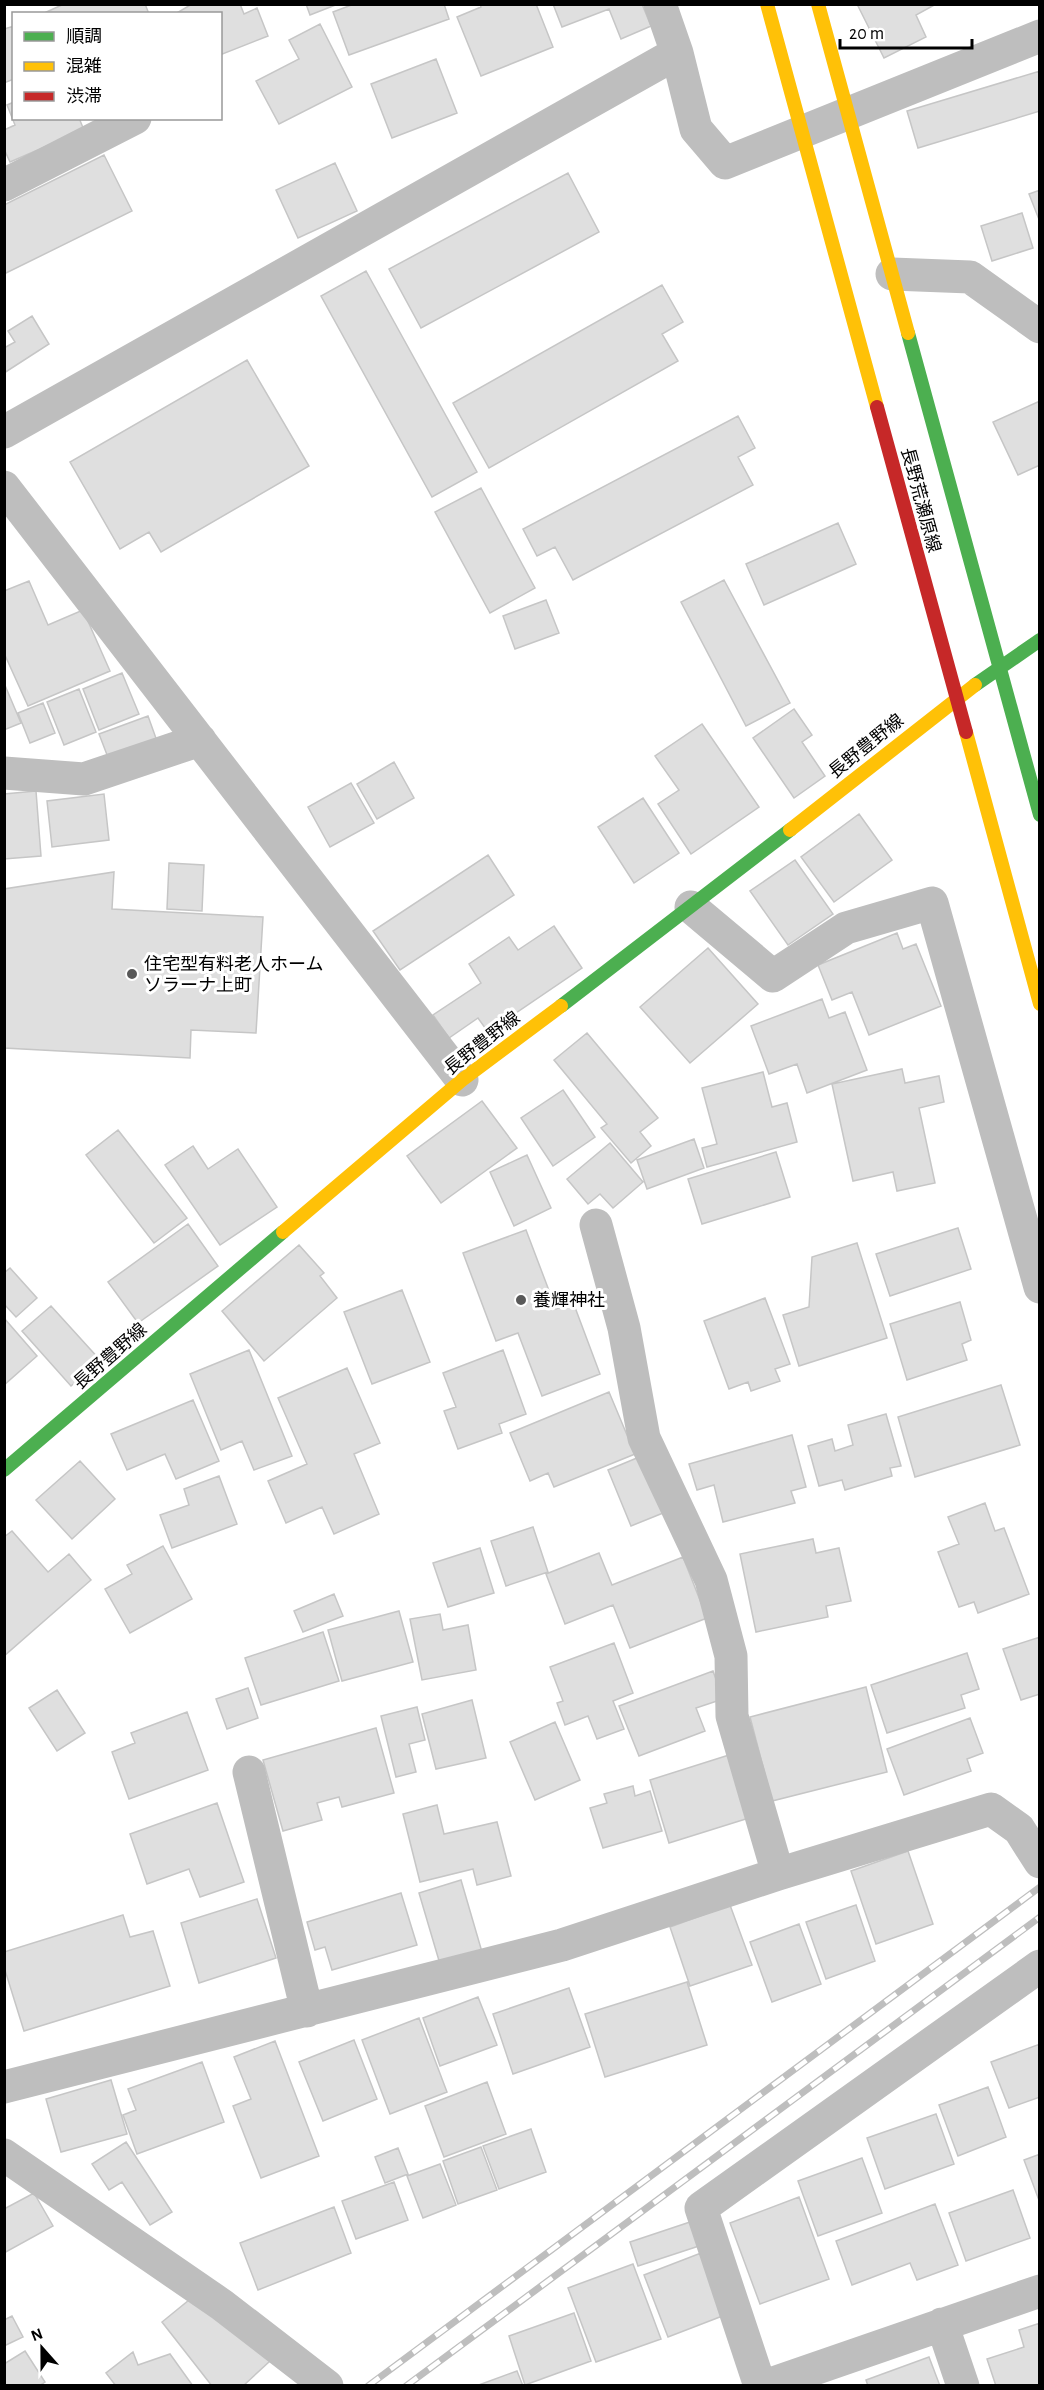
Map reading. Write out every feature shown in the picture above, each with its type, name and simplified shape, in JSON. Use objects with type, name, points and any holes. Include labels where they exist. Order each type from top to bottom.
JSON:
[{"type":"main road","name":"長野荒瀬原線","points":[[767,4],[1040,1004]]},
{"type":"main road","name":"長野荒瀬原線","points":[[818,4],[1040,815]]},
{"type":"main road","name":"長野豊野線","points":[[4,1470],[462,1080],[691,907],[957,697],[1040,640]]},
{"type":"street","points":[[660,4],[677,53],[696,129],[726,163],[847,112],[1040,36]]},
{"type":"street","points":[[4,432],[677,53]]},
{"type":"street","points":[[4,185],[131,120]]},
{"type":"street","points":[[892,274],[970,277],[1040,327]]},
{"type":"street","points":[[4,487],[462,1080]]},
{"type":"street","points":[[4,773],[84,779],[200,740]]},
{"type":"street","points":[[691,907],[774,976],[846,928],[932,903],[1040,1287]]},
{"type":"street","points":[[596,1225],[624,1328],[644,1438],[711,1580],[731,1656],[732,1716],[778,1874]]},
{"type":"street","points":[[249,1772],[307,2010]]},
{"type":"street","points":[[4,2087],[562,1945],[778,1874],[991,1809],[1019,1829],[1040,1862]]},
{"type":"street","points":[[760,2385],[701,2208],[1040,1966]]},
{"type":"street","points":[[4,2156],[222,2305],[327,2385]]},
{"type":"street","points":[[765,2385],[1040,2290]]},
{"type":"street","points":[[942,2324],[963,2385]]},
{"type":"building","points":[[64,4],[145,4],[148,12],[46,12]]},
{"type":"building","points":[[192,4],[240,4],[244,14],[257,8],[268,36],[222,54],[222,12],[178,12]]},
{"type":"building","points":[[306,4],[338,4],[310,15]]},
{"type":"building","points":[[354,4],[444,4],[449,19],[349,55],[333,12]]},
{"type":"building","points":[[480,4],[536,4],[553,47],[481,76],[457,17],[481,7]]},
{"type":"building","points":[[553,4],[642,4],[651,26],[621,39],[609,9],[562,27]]},
{"type":"building","points":[[857,4],[936,4],[916,15],[926,37],[884,58]]},
{"type":"building","points":[[320,24],[352,87],[279,124],[256,81],[299,59],[289,40]]},
{"type":"building","points":[[12,27],[12,80],[4,83],[4,29]]},
{"type":"building","points":[[436,59],[457,113],[392,138],[371,84]]},
{"type":"building","points":[[1040,71],[1040,111],[918,148],[907,111]]},
{"type":"building","points":[[12,103],[12,118],[7,105]]},
{"type":"building","points":[[13,120],[80,120],[84,130],[10,162],[4,149],[4,130],[15,125]]},
{"type":"building","points":[[104,155],[132,211],[4,274],[4,205]]},
{"type":"building","points":[[335,163],[357,211],[298,238],[276,190]]},
{"type":"building","points":[[568,173],[599,232],[421,328],[389,269]]},
{"type":"building","points":[[1040,190],[1040,222],[1029,194]]},
{"type":"building","points":[[1022,213],[1033,248],[992,261],[981,226]]},
{"type":"building","points":[[366,271],[477,472],[432,497],[321,296]]},
{"type":"building","points":[[662,285],[683,322],[662,334],[678,361],[489,468],[453,403]]},
{"type":"building","points":[[32,316],[49,344],[4,373],[4,348],[15,342],[8,331]]},
{"type":"building","points":[[247,360],[309,466],[161,552],[149,532],[120,549],[70,462]]},
{"type":"building","points":[[1040,401],[1040,465],[1018,475],[993,422]]},
{"type":"building","points":[[738,416],[755,448],[738,457],[753,485],[573,580],[555,547],[537,556],[523,529]]},
{"type":"building","points":[[481,488],[535,588],[490,613],[435,512]]},
{"type":"building","points":[[838,523],[856,564],[764,605],[746,564]]},
{"type":"building","points":[[724,580],[790,703],[746,726],[681,602]]},
{"type":"building","points":[[29,581],[48,625],[83,610],[110,671],[28,706],[4,653],[4,591]]},
{"type":"building","points":[[546,600],[559,633],[515,649],[503,616]]},
{"type":"building","points":[[122,673],[139,714],[99,730],[83,689]]},
{"type":"building","points":[[4,683],[21,723],[4,730]]},
{"type":"building","points":[[79,689],[96,732],[64,745],[47,702]]},
{"type":"building","points":[[43,703],[55,733],[30,743],[18,713]]},
{"type":"building","points":[[794,709],[812,735],[802,742],[825,776],[794,798],[753,738]]},
{"type":"building","points":[[148,716],[157,741],[109,760],[99,734]]},
{"type":"building","points":[[702,724],[759,807],[691,854],[658,804],[679,790],[655,756]]},
{"type":"building","points":[[394,762],[414,798],[377,819],[357,784]]},
{"type":"building","points":[[351,783],[374,823],[330,847],[308,807]]},
{"type":"building","points":[[36,791],[41,856],[4,859],[4,794]]},
{"type":"building","points":[[104,794],[109,840],[52,847],[47,801]]},
{"type":"building","points":[[643,798],[679,853],[634,883],[598,827]]},
{"type":"building","points":[[859,814],[892,860],[834,902],[801,857]]},
{"type":"building","points":[[488,855],[514,895],[400,970],[373,931]]},
{"type":"building","points":[[795,860],[833,914],[788,945],[750,891]]},
{"type":"building","points":[[169,863],[204,865],[202,911],[167,909]]},
{"type":"building","name":"住宅型有料老人ホーム ソラーナ上町","points":[[114,872],[112,909],[263,917],[256,1033],[191,1030],[190,1058],[4,1048],[4,889]]},
{"type":"building","points":[[554,926],[582,968],[488,1032],[478,1018],[449,1038],[433,1015],[481,983],[469,964],[509,937],[518,950]]},
{"type":"building","points":[[897,933],[903,949],[916,944],[941,1006],[869,1035],[852,992],[832,1000],[818,965]]},
{"type":"building","points":[[708,948],[758,1004],[690,1063],[640,1007]]},
{"type":"building","points":[[822,999],[829,1018],[845,1012],[867,1070],[807,1093],[797,1064],[769,1074],[751,1026]]},
{"type":"building","points":[[587,1033],[658,1118],[640,1132],[651,1146],[631,1163],[601,1128],[607,1124],[554,1060]]},
{"type":"building","points":[[902,1069],[905,1083],[939,1076],[944,1102],[919,1108],[935,1183],[897,1191],[893,1172],[853,1181],[832,1084]]},
{"type":"building","points":[[763,1072],[772,1107],[787,1103],[797,1142],[707,1167],[702,1148],[717,1144],[702,1088]]},
{"type":"building","points":[[563,1090],[595,1137],[553,1166],[521,1118]]},
{"type":"building","points":[[482,1101],[517,1148],[441,1203],[407,1156]]},
{"type":"building","points":[[118,1130],[187,1218],[154,1243],[86,1155]]},
{"type":"building","points":[[694,1139],[704,1168],[647,1189],[637,1160]]},
{"type":"building","points":[[610,1143],[643,1182],[613,1208],[600,1194],[588,1204],[567,1179]]},
{"type":"building","points":[[193,1146],[208,1169],[238,1149],[277,1207],[220,1245],[165,1165]]},
{"type":"building","points":[[776,1152],[790,1197],[702,1224],[688,1179]]},
{"type":"building","points":[[527,1155],[551,1208],[514,1226],[490,1172]]},
{"type":"building","points":[[188,1224],[218,1266],[138,1323],[108,1282]]},
{"type":"building","points":[[958,1228],[971,1269],[890,1296],[876,1254]]},
{"type":"building","points":[[526,1230],[556,1309],[573,1302],[600,1374],[542,1396],[518,1333],[496,1341],[463,1253]]},
{"type":"building","points":[[857,1243],[887,1338],[799,1366],[783,1315],[809,1307],[812,1257]]},
{"type":"building","points":[[299,1245],[324,1273],[320,1276],[337,1298],[264,1361],[222,1311]]},
{"type":"building","points":[[10,1268],[37,1298],[16,1317],[4,1304],[4,1273]]},
{"type":"building","points":[[402,1290],[430,1362],[372,1384],[344,1312]]},
{"type":"building","points":[[765,1298],[790,1364],[775,1369],[780,1381],[751,1391],[748,1382],[729,1389],[704,1321]]},
{"type":"building","points":[[960,1302],[971,1340],[962,1344],[967,1360],[907,1380],[890,1324]]},
{"type":"building","points":[[51,1306],[100,1360],[71,1386],[22,1331]]},
{"type":"building","points":[[4,1318],[37,1356],[4,1385]]},
{"type":"building","points":[[249,1350],[292,1456],[254,1470],[242,1441],[221,1450],[190,1374]]},
{"type":"building","points":[[503,1350],[526,1414],[499,1424],[502,1433],[458,1449],[444,1411],[456,1407],[443,1373]]},
{"type":"building","points":[[347,1368],[380,1443],[354,1454],[379,1514],[334,1534],[322,1507],[286,1523],[268,1481],[307,1464],[278,1398]]},
{"type":"building","points":[[1001,1385],[1020,1445],[915,1477],[898,1417]]},
{"type":"building","points":[[609,1392],[635,1454],[554,1487],[548,1473],[530,1481],[510,1433]]},
{"type":"building","points":[[193,1400],[219,1461],[176,1479],[165,1454],[127,1470],[111,1434]]},
{"type":"building","points":[[886,1414],[901,1466],[890,1468],[892,1476],[845,1490],[842,1480],[819,1486],[808,1446],[832,1439],[835,1451],[853,1445],[848,1425]]},
{"type":"building","points":[[792,1435],[806,1487],[791,1491],[795,1503],[723,1522],[714,1485],[697,1490],[689,1464]]},
{"type":"building","points":[[644,1455],[668,1511],[631,1526],[608,1470]]},
{"type":"building","points":[[80,1461],[115,1499],[72,1539],[36,1500]]},
{"type":"building","points":[[219,1476],[237,1524],[172,1548],[160,1515],[189,1505],[184,1489]]},
{"type":"building","points":[[985,1503],[995,1531],[1004,1528],[1029,1594],[978,1613],[974,1602],[959,1607],[938,1552],[959,1544],[948,1517]]},
{"type":"building","points":[[533,1527],[548,1572],[506,1586],[491,1541]]},
{"type":"building","points":[[12,1531],[48,1572],[69,1554],[91,1580],[4,1656],[4,1537]]},
{"type":"building","points":[[813,1539],[816,1553],[839,1548],[851,1601],[826,1606],[828,1617],[756,1632],[740,1554]]},
{"type":"building","points":[[163,1546],[192,1599],[130,1633],[105,1589],[132,1574],[127,1565]]},
{"type":"building","points":[[480,1548],[494,1593],[448,1607],[433,1563]]},
{"type":"building","points":[[599,1553],[612,1585],[683,1557],[707,1618],[630,1648],[613,1605],[565,1624],[546,1574]]},
{"type":"building","points":[[334,1594],[343,1616],[303,1632],[294,1611]]},
{"type":"building","points":[[399,1611],[413,1662],[342,1681],[328,1630]]},
{"type":"building","points":[[440,1614],[443,1630],[468,1625],[476,1670],[422,1680],[410,1619]]},
{"type":"building","points":[[323,1632],[339,1681],[261,1705],[245,1658]]},
{"type":"building","points":[[1040,1637],[1040,1694],[1021,1700],[1003,1649]]},
{"type":"building","points":[[614,1643],[633,1693],[613,1701],[624,1729],[597,1739],[588,1716],[565,1725],[557,1703],[563,1701],[550,1667]]},
{"type":"building","points":[[967,1653],[979,1689],[961,1695],[965,1708],[887,1733],[871,1685]]},
{"type":"building","points":[[713,1671],[723,1699],[696,1708],[705,1731],[639,1756],[619,1706]]},
{"type":"building","points":[[866,1687],[887,1772],[772,1801],[750,1717]]},
{"type":"building","points":[[248,1688],[258,1718],[227,1729],[216,1699]]},
{"type":"building","points":[[57,1690],[85,1733],[57,1751],[29,1708]]},
{"type":"building","points":[[472,1700],[486,1758],[436,1769],[422,1714]]},
{"type":"building","points":[[417,1707],[425,1740],[409,1744],[416,1772],[396,1777],[381,1716]]},
{"type":"building","points":[[187,1712],[208,1770],[129,1799],[112,1752],[135,1743],[131,1733]]},
{"type":"building","points":[[970,1718],[983,1753],[967,1759],[971,1771],[904,1795],[887,1749]]},
{"type":"building","points":[[555,1722],[580,1780],[535,1800],[510,1742]]},
{"type":"building","points":[[376,1728],[394,1793],[342,1807],[339,1797],[317,1803],[322,1820],[283,1831],[263,1760]]},
{"type":"building","points":[[729,1755],[749,1818],[669,1843],[650,1780]]},
{"type":"building","points":[[633,1786],[635,1796],[650,1791],[662,1831],[603,1848],[590,1808],[607,1803],[604,1794]]},
{"type":"building","points":[[217,1803],[244,1882],[200,1897],[189,1869],[147,1884],[130,1834]]},
{"type":"building","points":[[437,1805],[444,1834],[497,1822],[511,1876],[477,1885],[473,1869],[420,1882],[403,1814]]},
{"type":"building","points":[[908,1851],[933,1924],[876,1944],[851,1871]]},
{"type":"building","points":[[461,1880],[482,1952],[440,1964],[419,1893]]},
{"type":"building","points":[[401,1893],[417,1945],[332,1970],[325,1947],[315,1950],[307,1922]]},
{"type":"building","points":[[257,1899],[276,1958],[199,1983],[181,1923]]},
{"type":"building","points":[[730,1905],[752,1965],[690,1986],[670,1927]]},
{"type":"building","points":[[856,1905],[875,1961],[826,1979],[806,1922]]},
{"type":"building","points":[[123,1915],[130,1937],[153,1931],[170,1986],[24,2031],[4,1967],[4,1952]]},
{"type":"building","points":[[799,1924],[821,1984],[772,2002],[750,1942]]},
{"type":"building","points":[[687,1982],[707,2045],[605,2077],[585,2014]]},
{"type":"building","points":[[569,1988],[590,2047],[513,2074],[493,2014]]},
{"type":"building","points":[[478,1997],[497,2045],[440,2066],[423,2018]]},
{"type":"building","points":[[419,2018],[447,2092],[390,2114],[362,2040]]},
{"type":"building","points":[[354,2040],[377,2099],[323,2121],[299,2062]]},
{"type":"building","points":[[275,2041],[319,2156],[261,2178],[233,2106],[251,2099],[234,2057]]},
{"type":"building","points":[[1040,2044],[1040,2097],[1009,2108],[991,2062]]},
{"type":"building","points":[[202,2062],[224,2122],[137,2154],[123,2115],[136,2110],[128,2089]]},
{"type":"building","points":[[111,2080],[127,2134],[61,2152],[46,2099]]},
{"type":"building","points":[[487,2082],[506,2134],[444,2157],[425,2106]]},
{"type":"building","points":[[988,2087],[1006,2137],[958,2156],[939,2105]]},
{"type":"building","points":[[936,2114],[954,2164],[885,2189],[867,2138]]},
{"type":"building","points":[[531,2129],[546,2172],[499,2189],[483,2146]]},
{"type":"building","points":[[126,2142],[172,2212],[150,2225],[122,2182],[109,2190],[92,2164]]},
{"type":"building","points":[[481,2147],[497,2190],[458,2204],[443,2161]]},
{"type":"building","points":[[398,2148],[408,2174],[385,2183],[375,2157]]},
{"type":"building","points":[[1040,2154],[1040,2203],[1024,2160]]},
{"type":"building","points":[[862,2158],[882,2213],[818,2236],[798,2181]]},
{"type":"building","points":[[440,2164],[456,2205],[423,2218],[407,2176]]},
{"type":"building","points":[[394,2182],[408,2220],[356,2239],[342,2201]]},
{"type":"building","points":[[1013,2190],[1030,2238],[966,2261],[949,2213]]},
{"type":"building","points":[[34,2193],[53,2226],[4,2253],[4,2209]]},
{"type":"building","points":[[799,2197],[829,2279],[760,2304],[730,2223]]},
{"type":"building","points":[[935,2204],[958,2265],[917,2280],[910,2263],[852,2285],[836,2241]]},
{"type":"building","points":[[334,2207],[351,2253],[258,2290],[240,2243]]},
{"type":"building","points":[[690,2222],[699,2246],[638,2266],[630,2242]]},
{"type":"building","points":[[701,2253],[725,2315],[668,2337],[644,2275]]},
{"type":"building","points":[[633,2264],[661,2339],[596,2362],[568,2288]]},
{"type":"building","points":[[194,2296],[270,2361],[243,2386],[212,2386],[162,2322]]},
{"type":"building","points":[[574,2313],[591,2361],[525,2385],[509,2336]]},
{"type":"building","points":[[12,2316],[23,2337],[4,2346],[4,2320]]},
{"type":"building","points":[[1040,2323],[1040,2386],[996,2386],[987,2359],[1024,2347],[1019,2330]]},
{"type":"building","points":[[25,2351],[45,2382],[39,2386],[4,2386],[4,2364]]},
{"type":"building","points":[[133,2352],[138,2365],[170,2354],[193,2386],[116,2386],[106,2373]]},
{"type":"building","points":[[929,2357],[940,2386],[868,2386],[866,2380]]},
{"type":"building","points":[[517,2371],[523,2386],[476,2386]]},
{"type":"railway","points":[[368,2386],[1040,1887]]},
{"type":"railway","points":[[406,2386],[1040,1917]]},
{"type":"traffic: fast","points":[[908,333],[1040,815]]},
{"type":"traffic: fast","points":[[975,685],[1040,640]]},
{"type":"traffic: fast","points":[[561,1006],[790,830]]},
{"type":"traffic: fast","points":[[4,1470],[283,1232]]},
{"type":"traffic: slow","points":[[767,4],[877,407]]},
{"type":"traffic: slow","points":[[818,4],[908,333]]},
{"type":"traffic: slow","points":[[790,830],[975,685]]},
{"type":"traffic: slow","points":[[966,732],[1040,1004]]},
{"type":"traffic: slow","points":[[283,1232],[462,1080],[561,1006]]},
{"type":"traffic: jam","points":[[877,407],[966,732]]},
{"type":"place","name":"住宅型有料老人ホーム ソラーナ上町","points":[[132,974]]},
{"type":"place","name":"養輝神社","points":[[521,1300]]}]
